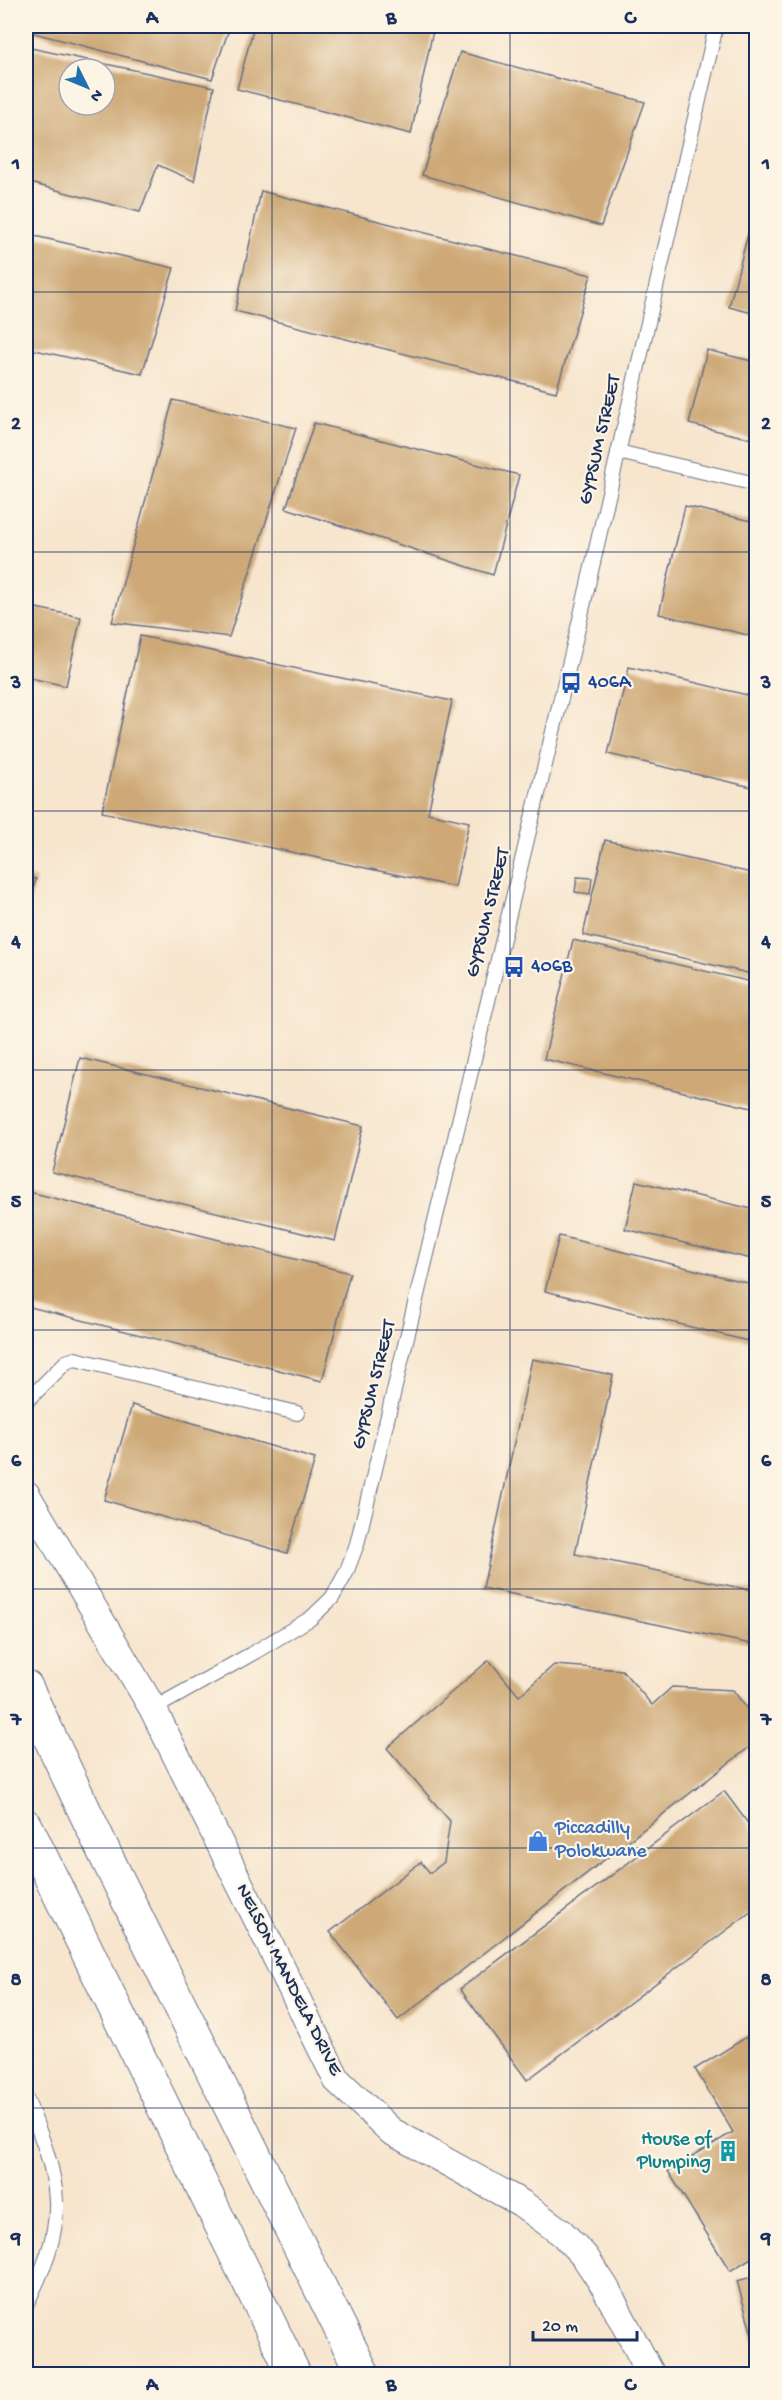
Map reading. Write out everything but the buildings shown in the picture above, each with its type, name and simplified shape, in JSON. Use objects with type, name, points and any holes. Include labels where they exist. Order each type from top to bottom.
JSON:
[{"type":"main road","points":[[26,1687],[105,1854],[363,2374]]},
{"type":"main road","points":[[26,1826],[294,2374]]},
{"type":"street","name":"NELSON MANDELA DRIVE","points":[[26,1494],[153,1709],[336,2080],[391,2132],[521,2203],[562,2233],[585,2257],[605,2287],[651,2374]]},
{"type":"lane","name":"GYPSUM STREET","points":[[153,1709],[311,1618],[332,1598],[350,1564],[357,1544],[578,628],[716,26]]},
{"type":"lane","points":[[618,452],[756,484]]},
{"type":"lane","points":[[26,1402],[66,1362],[75,1359],[297,1413]]},
{"type":"lane","points":[[26,2098],[47,2151],[55,2180],[57,2208],[50,2250],[26,2305]]},
{"type":"place","name":"406A","points":[[571,683]]},
{"type":"place","name":"406B","points":[[514,967]]},
{"type":"place","name":"Piccadilly Polokwane","points":[[538,1841]]},
{"type":"place","name":"House of Plumping","points":[[728,2151]]}]
